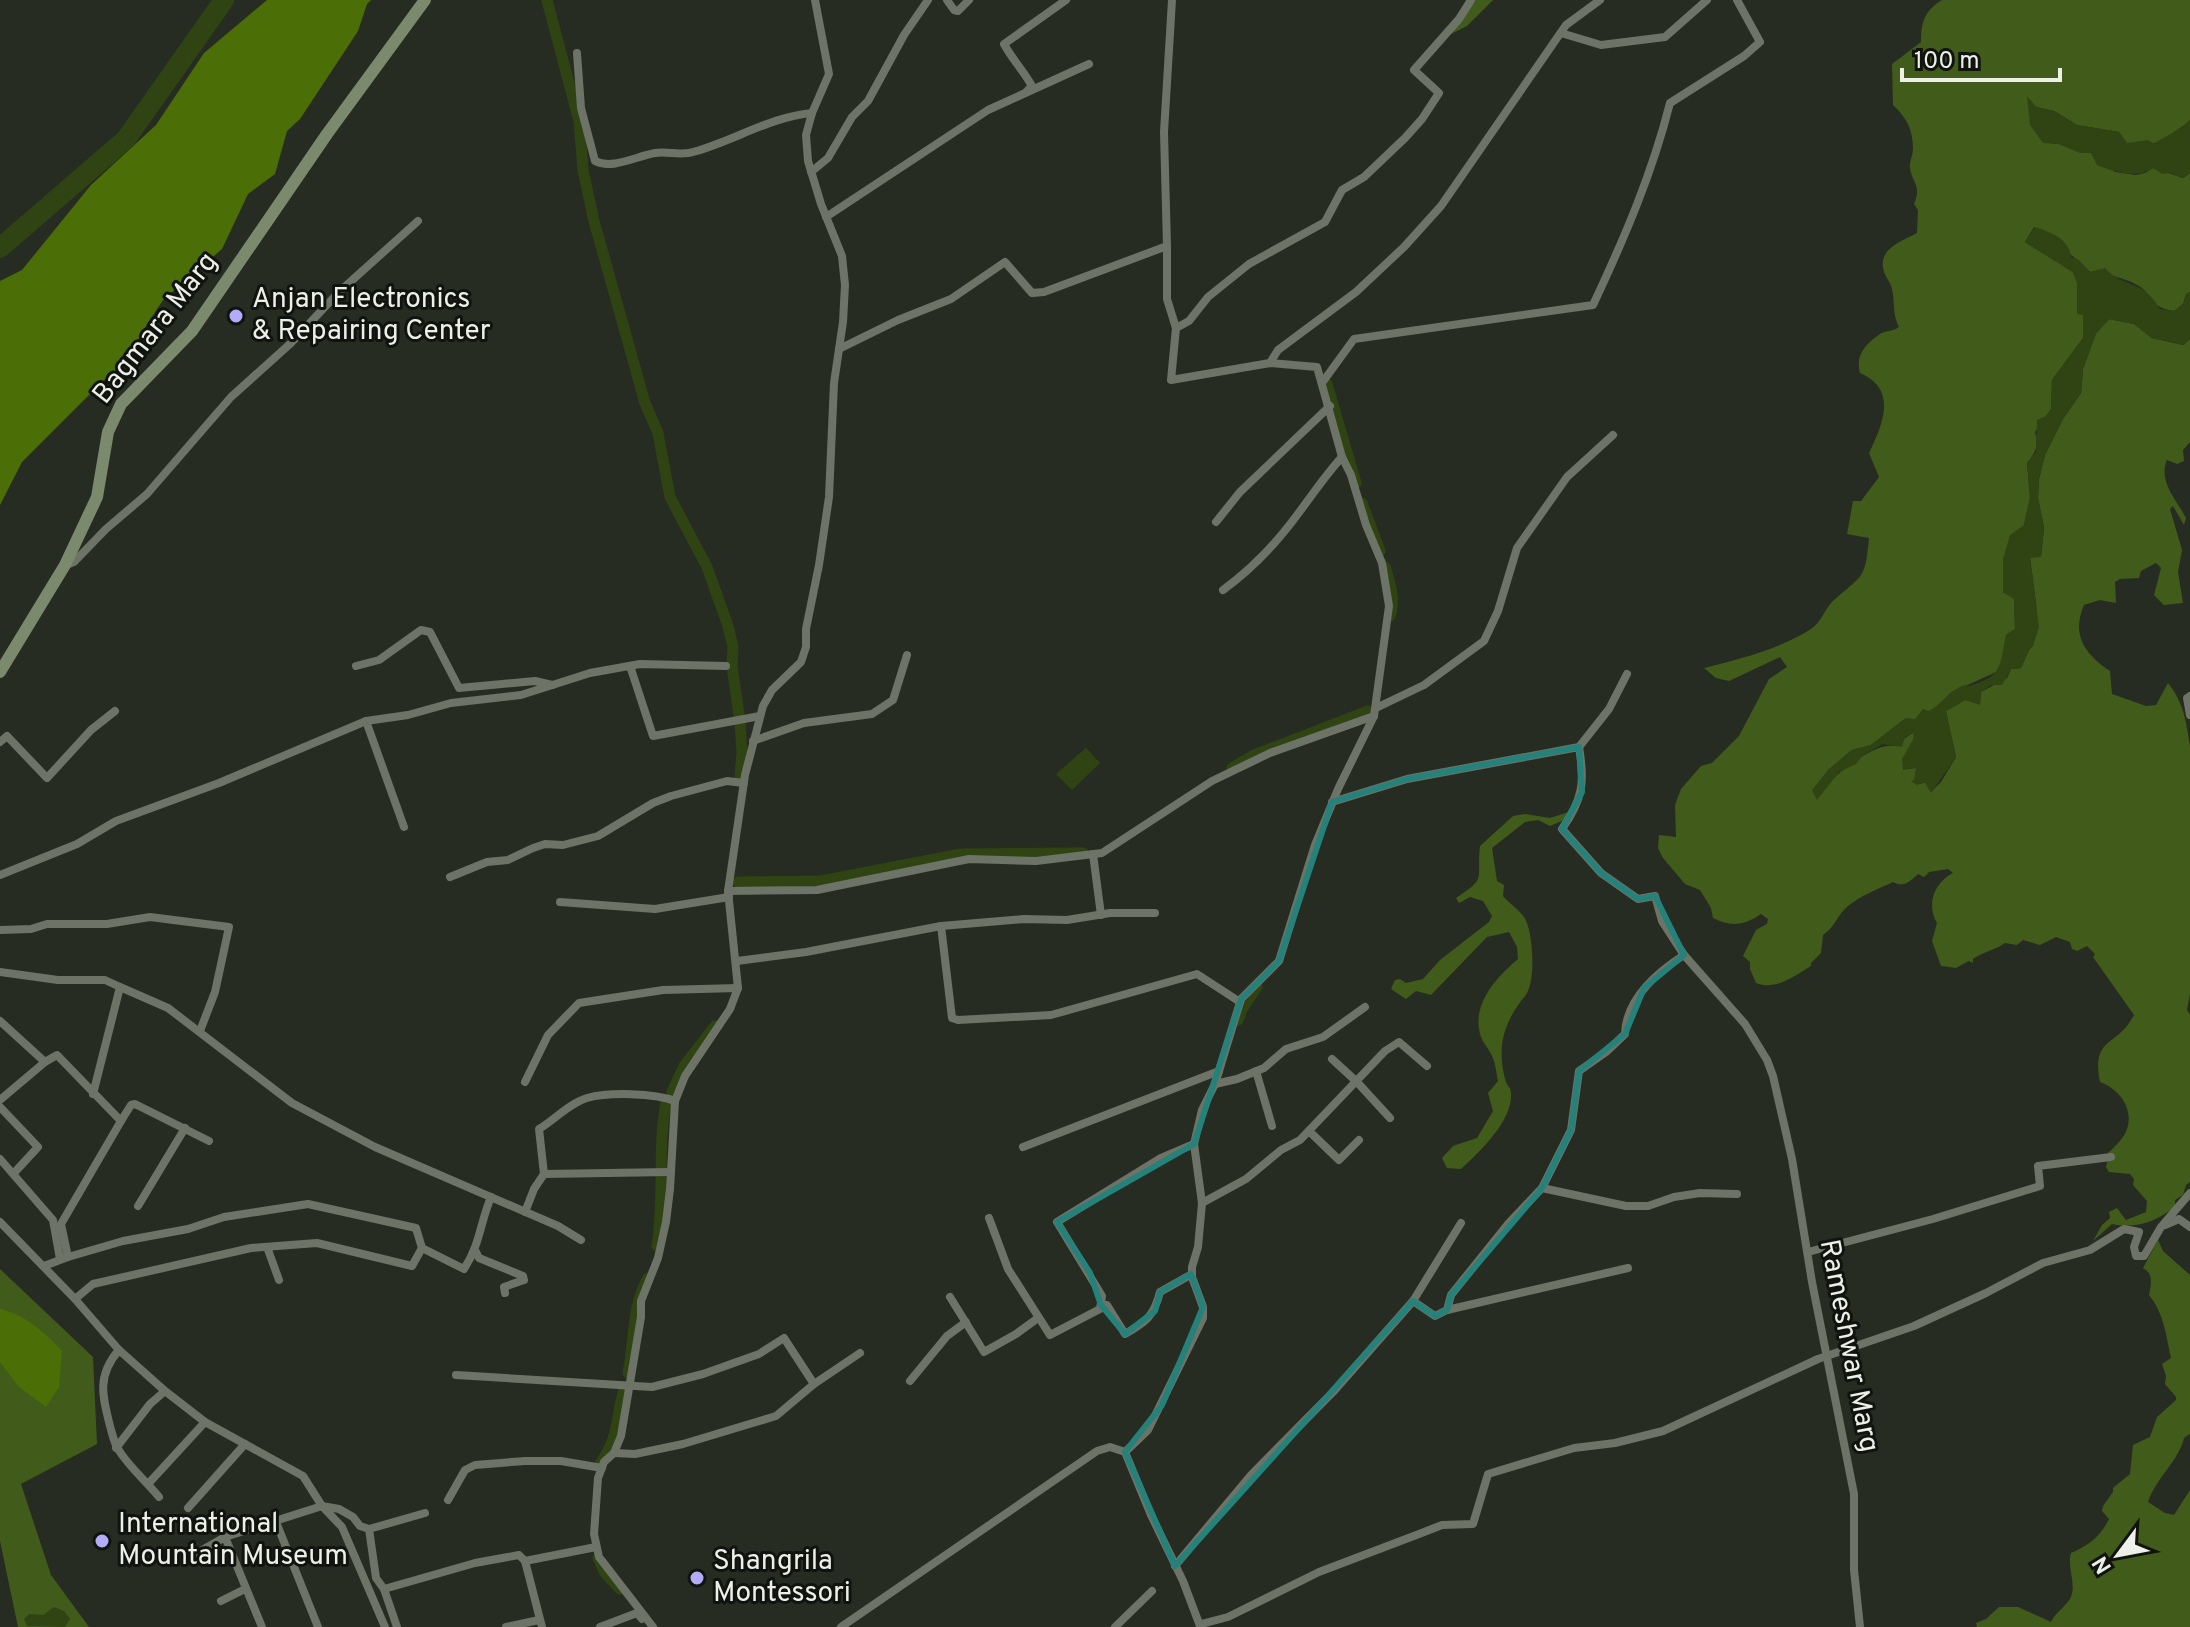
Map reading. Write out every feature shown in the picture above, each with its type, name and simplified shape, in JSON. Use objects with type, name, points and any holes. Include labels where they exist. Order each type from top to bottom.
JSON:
[{"type":"main road","name":"Bagmara Marg","points":[[0,672],[65,565],[97,497],[108,432],[121,404],[192,331],[327,134],[425,0]]},
{"type":"street","points":[[651,1627],[599,1557],[594,1534],[598,1478],[621,1436],[641,1301],[658,1258],[666,1222],[665,1172],[675,1101],[685,1076],[730,1009],[738,988],[728,894],[744,783],[760,716],[772,690],[801,662],[806,647],[806,629],[829,497],[834,383],[845,285],[842,256],[811,172],[806,135],[829,74],[815,0]]},
{"type":"street","points":[[811,172],[828,158],[852,117],[868,101],[904,35],[928,0]]},
{"type":"street","points":[[947,0],[958,11],[969,0]]},
{"type":"street","points":[[1025,93],[1032,86],[1004,44],[1066,0]]},
{"type":"street","points":[[1125,1452],[1148,1430],[1203,1318],[1203,1307],[1192,1274],[1202,1203],[1194,1144],[1202,1110],[1215,1084],[1240,1002],[1279,961],[1315,845],[1375,712],[1389,606],[1382,563],[1342,457],[1317,367],[1270,363],[1171,380],[1176,328],[1167,299],[1164,132],[1172,0]]},
{"type":"street","points":[[1176,328],[1189,321],[1208,297],[1249,264],[1325,222],[1342,190],[1364,177],[1422,119],[1439,93],[1414,70],[1416,65],[1459,19],[1471,0]]},
{"type":"street","points":[[1270,363],[1278,350],[1356,292],[1404,247],[1441,206],[1566,25],[1600,0]]},
{"type":"street","points":[[1561,33],[1601,45],[1665,37],[1707,0]]},
{"type":"street","points":[[1322,383],[1354,339],[1593,305],[1632,223],[1670,103],[1744,56],[1760,42],[1737,0]]},
{"type":"street","points":[[577,53],[581,108],[595,161],[602,165],[636,160],[656,153],[685,154],[781,118],[812,113]]},
{"type":"street","points":[[826,217],[988,110],[1089,64]]},
{"type":"street","points":[[65,565],[74,562],[147,494],[231,397],[418,221]]},
{"type":"street","points":[[839,349],[898,320],[951,299],[1005,262],[1032,293],[1044,292],[1167,246]]},
{"type":"street","points":[[1216,522],[1240,492],[1330,406]]},
{"type":"street","points":[[560,902],[655,909],[728,894],[817,890],[969,859],[1036,861],[1102,853],[1212,781],[1270,753],[1375,712],[1424,685],[1484,641],[1498,611],[1517,548],[1567,477],[1613,435]]},
{"type":"street","points":[[1223,590],[1251,569],[1272,546],[1342,457]]},
{"type":"street","points":[[356,666],[379,660],[421,630],[430,632],[459,688],[535,681],[553,685]]},
{"type":"street","points":[[753,741],[804,723],[872,714],[893,700],[907,655]]},
{"type":"street","points":[[630,666],[653,736],[760,716]]},
{"type":"street","points":[[0,875],[77,844],[116,821],[219,783],[366,721],[408,715],[451,703],[521,695],[590,673],[630,666],[726,666]]},
{"type":"street","points":[[1332,802],[1407,779],[1579,747],[1609,709],[1627,674]]},
{"type":"street","points":[[2190,696],[2187,698],[2190,715]]},
{"type":"street","points":[[0,742],[7,736],[47,778],[91,730],[115,711]]},
{"type":"street","points":[[366,721],[404,827]]},
{"type":"street","name":"Rameshwar Marg","points":[[1579,747],[1582,792],[1562,829],[1601,873],[1638,899],[1655,896],[1662,921],[1684,955],[1745,1024],[1773,1076],[1792,1159],[1854,1494],[1854,1570],[1860,1627]]},
{"type":"street","points":[[450,877],[487,862],[508,860],[545,844],[563,845],[598,836],[653,803],[671,796],[727,781],[744,783]]},
{"type":"street","points":[[1093,854],[1101,915]]},
{"type":"street","points":[[737,961],[806,952],[941,926],[1155,913]]},
{"type":"street","points":[[0,930],[31,929],[47,924],[107,924],[150,917],[229,927],[215,992],[200,1031]]},
{"type":"street","points":[[941,926],[952,1018],[958,1020],[1051,1015],[1197,974],[1240,1002]]},
{"type":"street","points":[[1447,1310],[1451,1295],[1508,1224],[1542,1188],[1571,1130],[1579,1071],[1625,1034],[1626,1020],[1644,988],[1684,955]]},
{"type":"street","points":[[0,972],[58,980],[105,980],[168,1008],[292,1103],[375,1147],[558,1226],[581,1240]]},
{"type":"street","points":[[93,1094],[120,987]]},
{"type":"street","points":[[525,1082],[548,1035],[579,1003],[663,990],[738,988]]},
{"type":"street","points":[[1215,1084],[1256,1071],[1286,1049],[1323,1037],[1365,1007]]},
{"type":"street","points":[[0,1021],[45,1062]]},
{"type":"street","points":[[1202,1203],[1246,1179],[1281,1150],[1300,1140],[1385,1051],[1399,1042],[1427,1066]]},
{"type":"street","points":[[0,1100],[57,1055],[121,1121]]},
{"type":"street","points":[[1332,1059],[1390,1118]]},
{"type":"street","points":[[1023,1147],[1219,1071]]},
{"type":"street","points":[[1256,1071],[1272,1126]]},
{"type":"street","points":[[525,1212],[544,1174],[539,1129],[585,1098],[662,1096],[675,1101]]},
{"type":"street","points":[[64,1258],[61,1224],[131,1105],[135,1104],[209,1141]]},
{"type":"street","points":[[0,1107],[38,1147],[14,1173]]},
{"type":"street","points":[[138,1206],[185,1128]]},
{"type":"street","points":[[1309,1131],[1339,1160],[1359,1140]]},
{"type":"street","points":[[989,1218],[1008,1269],[1050,1335],[1100,1309],[1102,1296],[1057,1222],[1161,1158],[1194,1144]]},
{"type":"street","points":[[1808,1252],[1933,1219],[2040,1186],[2038,1166],[2111,1157]]},
{"type":"street","points":[[0,1159],[53,1220],[64,1258]]},
{"type":"street","points":[[544,1174],[665,1172]]},
{"type":"street","points":[[1542,1188],[1626,1206],[1648,1206],[1674,1197],[1700,1193],[1737,1194]]},
{"type":"street","points":[[841,1627],[1097,1451],[1110,1447],[1125,1452],[1201,1626],[1228,1617],[1319,1572],[1406,1538],[1442,1525],[1473,1524],[1488,1474],[1574,1448],[1615,1443],[1663,1431],[1786,1373],[1928,1319],[2043,1263],[2090,1250],[2124,1229],[2139,1232],[2134,1247],[2136,1256],[2144,1256],[2161,1227],[2190,1193]]},
{"type":"street","points":[[422,1248],[464,1269],[476,1252],[481,1221],[491,1197]]},
{"type":"street","points":[[44,1266],[123,1241],[188,1229],[224,1217],[308,1204],[416,1228],[422,1248],[412,1266],[317,1243],[226,1253],[93,1284],[75,1299]]},
{"type":"street","points":[[2161,1227],[2179,1219],[2190,1227]]},
{"type":"street","points":[[0,1222],[75,1299],[119,1350],[165,1391],[205,1422],[303,1476],[322,1506],[342,1527],[385,1627]]},
{"type":"street","points":[[1175,1566],[1251,1475],[1333,1392],[1413,1301],[1461,1223]]},
{"type":"street","points":[[267,1247],[279,1280]]},
{"type":"street","points":[[476,1252],[479,1258],[523,1276],[524,1280],[504,1287],[505,1293]]},
{"type":"street","points":[[1413,1301],[1435,1316],[1447,1310],[1628,1268]]},
{"type":"street","points":[[1101,1305],[1107,1305],[1125,1334],[1155,1311],[1160,1292],[1192,1274]]},
{"type":"street","points":[[950,1297],[984,1352],[1038,1318]]},
{"type":"street","points":[[910,1381],[947,1336],[966,1322]]},
{"type":"street","points":[[456,1375],[652,1387],[703,1374],[759,1354],[784,1338],[814,1384]]},
{"type":"street","points":[[119,1350],[108,1363],[102,1392],[116,1448],[159,1497]]},
{"type":"street","points":[[614,1453],[635,1454],[683,1444],[776,1416],[798,1401],[814,1384],[860,1353]]},
{"type":"street","points":[[116,1448],[150,1404],[165,1391]]},
{"type":"street","points":[[148,1484],[205,1422]]},
{"type":"street","points":[[188,1508],[245,1444]]},
{"type":"street","points":[[448,1500],[465,1470],[475,1465],[561,1461],[602,1468]]},
{"type":"street","points":[[197,1553],[225,1537],[322,1506],[339,1509],[360,1526],[369,1529],[425,1513]]},
{"type":"street","points":[[276,1522],[318,1627]]},
{"type":"street","points":[[369,1529],[376,1578],[384,1589],[397,1627]]},
{"type":"street","points":[[225,1537],[262,1627]]},
{"type":"street","points":[[525,1561],[596,1547]]},
{"type":"street","points":[[384,1589],[475,1563],[519,1555],[525,1561],[541,1623],[506,1627]]},
{"type":"street","points":[[221,1601],[245,1589]]},
{"type":"street","points":[[1115,1627],[1152,1591]]},
{"type":"street","points":[[600,1627],[637,1613],[651,1627]]},
{"type":"highlighted area","points":[[1579,747],[1582,792],[1562,829],[1601,873],[1638,899],[1655,896],[1684,955],[1644,988],[1625,1034],[1579,1071],[1571,1130],[1542,1188],[1451,1295],[1447,1310],[1435,1316],[1413,1301],[1175,1566],[1125,1452],[1162,1405],[1203,1307],[1191,1274],[1160,1292],[1155,1311],[1125,1334],[1101,1305],[1090,1273],[1057,1222],[1194,1144],[1241,999],[1279,961],[1332,802],[1407,779]]},
{"type":"shaded area","points":[[1475,0],[1493,0],[1467,26],[1447,36]]},
{"type":"shaded area","points":[[1942,0],[2190,0],[2190,120],[2168,136],[2152,144],[2127,143],[2119,132],[2077,125],[2054,111],[2036,107],[2028,98],[2053,144],[2091,153],[2115,172],[2136,175],[2153,168],[2183,178],[2190,173],[2190,292],[2174,311],[2161,307],[2134,283],[2090,272],[2034,227],[2025,242],[2073,272],[2077,282],[2077,313],[2083,314],[2083,338],[2052,380],[2051,409],[2035,432],[2036,449],[2027,463],[2030,498],[2024,525],[2003,559],[2003,592],[2014,598],[2015,629],[2006,635],[2004,658],[1996,672],[1950,693],[1942,704],[1915,720],[1906,718],[1871,745],[1852,750],[1828,770],[1824,778],[1830,782],[1860,758],[1893,746],[1914,732],[1903,769],[1917,768],[1914,781],[1925,782],[1931,792],[1941,782],[1956,757],[1946,711],[1965,700],[1980,704],[1981,692],[2007,678],[2011,669],[2021,668],[2033,646],[2037,611],[2030,557],[2041,557],[2044,528],[2038,498],[2039,479],[2045,455],[2063,419],[2081,393],[2083,369],[2096,333],[2109,319],[2134,324],[2152,338],[2183,345],[2190,339],[2190,442],[2183,450],[2184,461],[2177,464],[2167,460],[2165,468],[2166,483],[2186,518],[2184,525],[2173,506],[2170,509],[2182,550],[2178,572],[2183,603],[2164,605],[2154,595],[2161,568],[2156,563],[2141,571],[2139,578],[2115,582],[2116,603],[2100,600],[2084,605],[2079,626],[2087,651],[2110,671],[2112,694],[2146,706],[2156,705],[2168,683],[2181,705],[2187,728],[2190,746],[2190,993],[2187,1010],[2190,1015],[2190,1182],[2183,1195],[2175,1200],[2175,1207],[2168,1212],[2138,1225],[2112,1224],[2093,1241],[2110,1218],[2109,1212],[2117,1208],[2126,1220],[2146,1212],[2147,1201],[2133,1185],[2134,1179],[2130,1174],[2109,1172],[2106,1167],[2106,1155],[2126,1133],[2129,1121],[2127,1107],[2119,1094],[2100,1082],[2099,1057],[2102,1049],[2134,1015],[2087,946],[2077,951],[2072,949],[2070,942],[2056,937],[2040,945],[2023,940],[2017,945],[2005,943],[1973,959],[1973,963],[1969,961],[1956,968],[1941,966],[1932,941],[1937,923],[1932,901],[1941,882],[1953,873],[1948,869],[1929,872],[1924,877],[1918,874],[1904,884],[1893,882],[1858,899],[1844,909],[1823,935],[1821,953],[1811,966],[1785,981],[1763,985],[1756,983],[1750,962],[1743,956],[1756,930],[1767,924],[1768,919],[1761,914],[1743,923],[1731,924],[1713,918],[1700,890],[1685,884],[1658,848],[1659,835],[1676,837],[1675,805],[1681,789],[1701,766],[1712,763],[1739,736],[1769,679],[1787,667],[1780,657],[1729,681],[1716,678],[1704,668],[1773,648],[1811,629],[1864,569],[1869,538],[1847,534],[1853,501],[1861,501],[1879,477],[1869,453],[1879,431],[1884,408],[1879,388],[1860,373],[1859,361],[1862,351],[1870,342],[1880,334],[1899,327],[1891,287],[1884,272],[1884,257],[1897,243],[1917,233],[1918,210],[1914,204],[1917,188],[1910,166],[1912,136],[1893,105],[1892,64],[1921,42],[1925,17]]},
{"type":"shaded area","points":[[2027,96],[2036,107],[2053,111],[2077,125],[2119,132],[2127,143],[2148,140],[2154,144],[2190,120],[2190,173],[2183,178],[2170,173],[2162,174],[2153,168],[2133,174],[2118,172],[2097,165],[2091,153],[2043,143],[2030,125]]},
{"type":"shaded area","points":[[2035,227],[2063,241],[2071,257],[2079,260],[2089,272],[2105,268],[2112,275],[2146,292],[2160,309],[2174,311],[2190,292],[2190,339],[2184,345],[2152,338],[2134,324],[2109,319],[2096,334],[2083,369],[2081,393],[2063,419],[2045,455],[2039,479],[2038,497],[2044,528],[2041,557],[2030,558],[2039,627],[2033,646],[2021,668],[2011,669],[2002,685],[1991,685],[1981,692],[1980,705],[1965,700],[1946,711],[1956,757],[1931,793],[1925,782],[1917,785],[1911,781],[1914,780],[1916,768],[1903,770],[1902,759],[1914,738],[1913,732],[1905,737],[1902,747],[1883,744],[1839,772],[1817,800],[1812,790],[1828,770],[1852,750],[1871,745],[1906,718],[1915,719],[1923,709],[1929,711],[1934,708],[1956,689],[1983,681],[1996,672],[2006,635],[2015,629],[2014,599],[2003,592],[2003,559],[2010,535],[2024,525],[2030,498],[2027,463],[2036,452],[2037,420],[2046,416],[2051,409],[2052,380],[2083,338],[2083,315],[2077,314],[2077,282],[2073,272],[2025,242]]},
{"type":"shaded area","points":[[1086,748],[1100,763],[1072,790],[1056,774]]},
{"type":"shaded area","points":[[1569,812],[1564,820],[1550,826],[1538,820],[1525,822],[1492,848],[1497,881],[1504,885],[1503,896],[1527,923],[1532,950],[1531,981],[1503,1039],[1503,1066],[1511,1093],[1507,1114],[1494,1135],[1461,1169],[1447,1168],[1442,1158],[1453,1146],[1477,1138],[1493,1111],[1488,1093],[1498,1081],[1493,1059],[1482,1040],[1478,1023],[1488,992],[1518,959],[1517,947],[1509,932],[1487,937],[1431,995],[1416,991],[1406,999],[1391,989],[1395,980],[1406,983],[1423,979],[1440,960],[1489,922],[1492,916],[1483,901],[1470,897],[1459,903],[1456,898],[1477,882],[1480,846],[1513,816],[1525,814],[1550,818]]},
{"type":"shaded area","points":[[2158,1240],[2163,1251],[2190,1275],[2190,1434],[2184,1438],[2148,1502],[2174,1515],[2190,1490],[2190,1627],[1977,1627],[1976,1623],[1986,1619],[1999,1607],[2018,1607],[2051,1622],[2072,1594],[2071,1553],[2088,1544],[2102,1530],[2109,1519],[2102,1511],[2103,1506],[2113,1488],[2130,1474],[2133,1445],[2150,1437],[2157,1417],[2176,1400],[2165,1384],[2162,1364],[2171,1358],[2161,1317],[2149,1295],[2150,1276],[2143,1268]]},
{"type":"shaded area","points":[[0,1269],[93,1357],[97,1444],[21,1484],[51,1575],[89,1627],[18,1627],[0,1541]]},
{"type":"shaded area","points":[[54,1607],[64,1611],[70,1619],[65,1627],[27,1626],[24,1619],[29,1614],[43,1615]]},
{"type":"green space","points":[[267,0],[371,0],[358,31],[300,119],[287,131],[275,174],[248,194],[222,249],[163,300],[142,332],[129,360],[103,381],[22,462],[0,505],[0,281],[22,270],[91,185],[156,125],[204,53]]},
{"type":"green space","points":[[0,1309],[34,1325],[62,1351],[59,1387],[46,1407],[19,1387],[0,1362]]},
{"type":"waterway","points":[[0,248],[126,139],[224,0]]},
{"type":"waterway","points":[[547,0],[579,121],[583,170],[594,221],[645,403],[658,433],[670,497],[707,567],[728,626],[739,715]]},
{"type":"waterway","points":[[1327,384],[1356,483]]},
{"type":"waterway","points":[[1362,503],[1380,551]]},
{"type":"waterway","points":[[1385,567],[1392,598],[1390,616]]},
{"type":"waterway","points":[[1232,768],[1254,755],[1368,711]]},
{"type":"waterway","points":[[740,722],[740,777]]},
{"type":"waterway","points":[[738,882],[821,881],[961,854],[1083,853]]},
{"type":"waterway","points":[[1238,1020],[1257,987]]},
{"type":"waterway","points":[[672,1092],[684,1066],[715,1026]]},
{"type":"waterway","points":[[657,1246],[666,1103]]},
{"type":"waterway","points":[[628,1373],[636,1313],[648,1278]]},
{"type":"waterway","points":[[600,1464],[614,1436],[624,1389]]},
{"type":"waterway","points":[[598,1558],[605,1573],[620,1589]]},
{"type":"place","name":"Anjan Electronics & Repairing Center","points":[[236,316]]},
{"type":"place","name":"International Mountain Museum","points":[[102,1541]]},
{"type":"place","name":"Shangrila Montessori","points":[[697,1578]]}]
